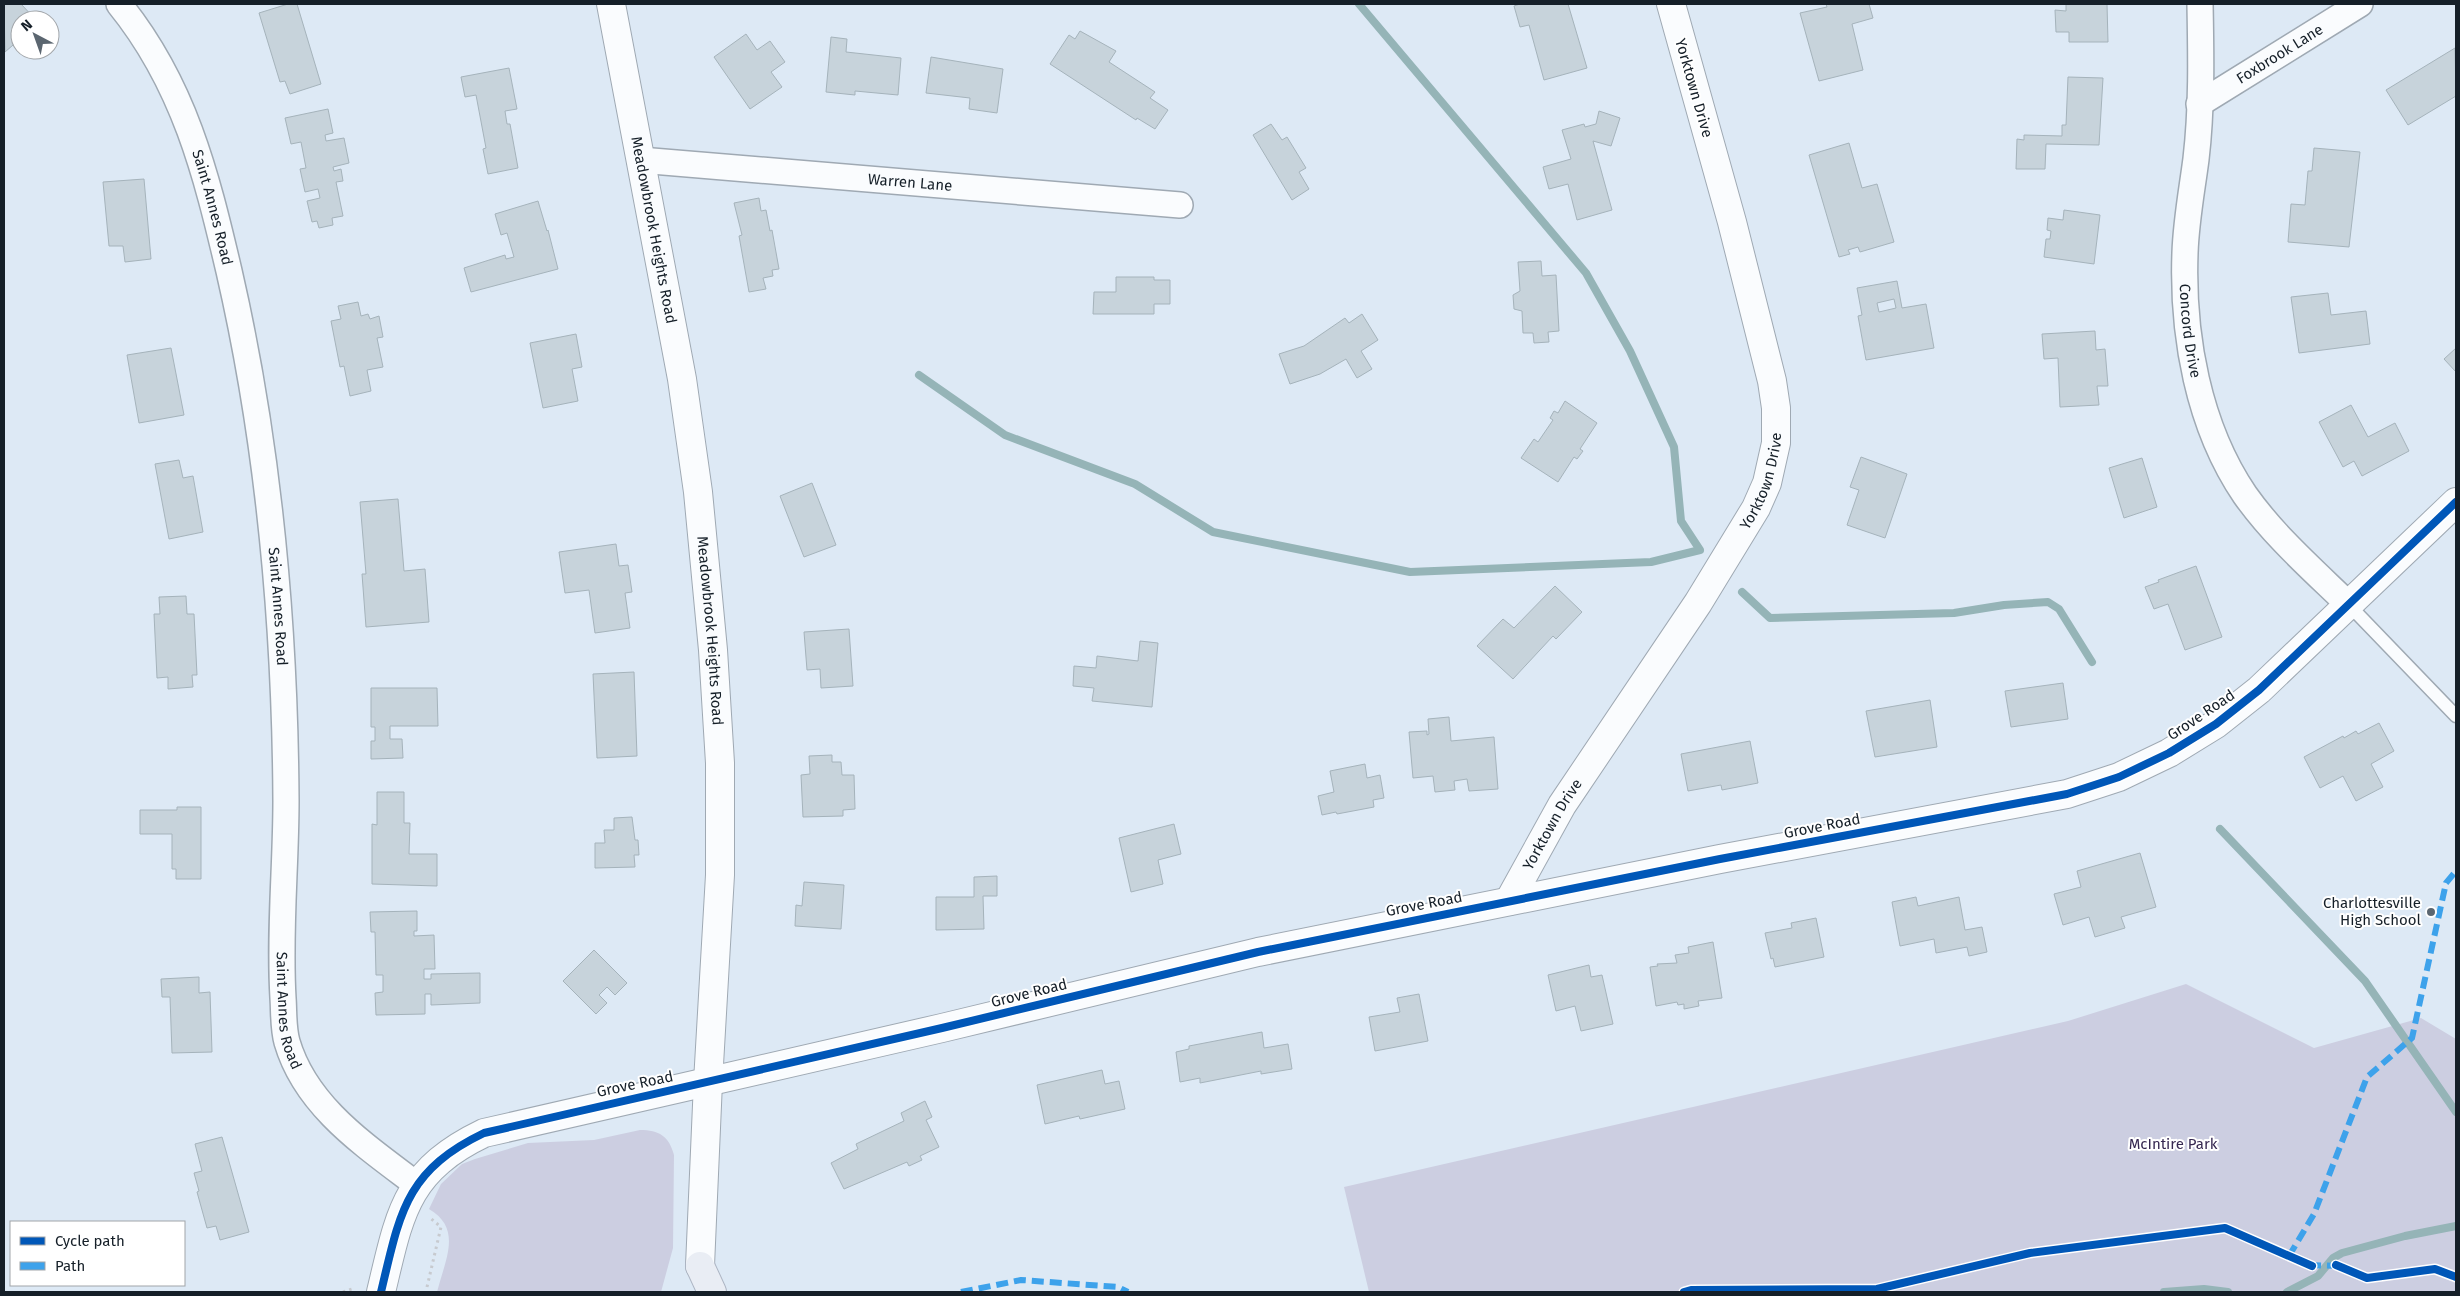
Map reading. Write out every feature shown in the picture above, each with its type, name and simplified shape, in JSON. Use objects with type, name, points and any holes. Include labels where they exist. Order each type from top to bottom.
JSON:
[{"type":"highway","points":[[694,1292],[700,1266]]},
{"type":"highway","points":[[700,1266],[712,1292]]},
{"type":"street","name":"Saint Annes Road","points":[[119,4],[161,66],[191,130],[210,188],[239,314],[262,447],[277,581],[284,692],[286,804],[282,971],[286,1040],[297,1067],[317,1099],[342,1127],[417,1184]]},
{"type":"street","name":"Meadowbrook Heights Road","points":[[611,4],[682,379],[698,492],[713,650],[720,763],[720,875],[700,1266]]},
{"type":"street","name":"Yorktown Drive","points":[[1510,901],[1562,805],[1698,603],[1756,508],[1767,483],[1776,443],[1776,408],[1772,381],[1732,222],[1671,4]]},
{"type":"street","name":"Concord Drive","points":[[2200,4],[2199,104],[2196,158],[2185,253],[2186,307],[2192,360],[2206,417],[2223,457],[2245,494],[2273,529],[2349,605]]},
{"type":"street","name":"Foxbrook Lane","points":[[2199,104],[2360,4]]},
{"type":"street","name":"Warren Lane","points":[[640,160],[1180,205]]},
{"type":"street","name":"Grove Road","points":[[384,1281],[405,1206],[417,1184],[434,1164],[458,1146],[484,1133],[1258,952],[1720,859],[2067,794],[2119,777],[2169,753],[2216,724],[2259,690],[2456,502]]},
{"type":"lane","points":[[2349,605],[2456,716]]},
{"type":"green space","name":"McIntire Park","points":[[2186,984],[2314,1048],[2421,1018],[2456,1039],[2456,1292],[1369,1292],[1344,1187],[2068,1021]]},
{"type":"green space","points":[[640,1130],[653,1131],[662,1135],[672,1148],[674,1155],[673,1248],[661,1292],[437,1292],[447,1257],[449,1236],[446,1226],[429,1209],[441,1184],[462,1164],[528,1143],[594,1140]]},
{"type":"building","points":[[4,4],[21,4],[27,10],[10,10],[10,48],[5,52]]},
{"type":"building","points":[[288,4],[297,4],[321,84],[290,94],[285,81],[280,82],[259,13]]},
{"type":"building","points":[[1520,4],[1568,4],[1587,68],[1544,80],[1529,25],[1520,27],[1514,6]]},
{"type":"building","points":[[1826,4],[1869,4],[1873,18],[1852,24],[1863,70],[1819,81],[1800,13],[1827,7]]},
{"type":"building","points":[[2066,4],[2107,4],[2108,42],[2069,42],[2069,32],[2056,32],[2055,10],[2066,11]]},
{"type":"building","points":[[1080,31],[1116,51],[1109,62],[1155,92],[1150,98],[1168,110],[1155,129],[1137,118],[1136,120],[1050,64],[1069,35],[1075,39]]},
{"type":"building","points":[[746,34],[757,50],[770,41],[785,62],[771,72],[782,87],[750,109],[714,57]]},
{"type":"building","points":[[831,37],[847,39],[846,52],[901,58],[898,95],[855,91],[855,95],[826,92]]},
{"type":"building","points":[[2455,48],[2456,96],[2408,125],[2386,90]]},
{"type":"building","points":[[931,57],[1003,69],[997,113],[969,109],[970,98],[926,93]]},
{"type":"building","points":[[509,68],[517,109],[505,111],[507,124],[510,124],[518,168],[488,174],[483,149],[486,148],[476,95],[465,97],[461,77]]},
{"type":"building","points":[[2068,77],[2103,78],[2099,145],[2046,144],[2045,169],[2016,169],[2017,139],[2024,140],[2024,135],[2062,136],[2062,125],[2066,125]]},
{"type":"building","points":[[328,109],[333,133],[325,135],[326,141],[344,138],[349,163],[333,167],[334,171],[341,169],[343,181],[336,182],[343,216],[332,218],[333,225],[319,228],[317,221],[312,222],[307,201],[320,198],[318,189],[305,192],[300,169],[306,168],[301,142],[291,144],[285,118]]},
{"type":"building","points":[[1599,111],[1620,118],[1611,146],[1593,141],[1612,210],[1577,220],[1568,184],[1549,189],[1543,167],[1571,159],[1562,130],[1584,124],[1585,127],[1596,124]]},
{"type":"building","points":[[1271,124],[1282,140],[1287,137],[1306,168],[1299,172],[1309,189],[1292,200],[1253,135]]},
{"type":"building","points":[[1849,143],[1862,188],[1877,184],[1894,242],[1860,252],[1858,247],[1848,250],[1850,254],[1839,257],[1809,155]]},
{"type":"building","points":[[2314,148],[2360,152],[2349,247],[2288,242],[2291,204],[2305,205],[2308,171],[2312,171]]},
{"type":"building","points":[[144,179],[151,259],[125,262],[123,246],[109,246],[103,182]]},
{"type":"building","points":[[759,198],[761,211],[766,210],[770,231],[772,230],[779,269],[772,270],[773,276],[763,278],[766,289],[749,292],[739,236],[742,235],[734,203]]},
{"type":"building","points":[[538,201],[558,269],[471,292],[464,268],[505,255],[506,259],[514,257],[507,233],[501,235],[495,214]]},
{"type":"building","points":[[2064,210],[2100,215],[2094,264],[2044,257],[2046,239],[2050,239],[2051,231],[2047,230],[2048,218],[2063,220]]},
{"type":"building","points":[[1541,261],[1542,276],[1556,275],[1559,331],[1548,332],[1549,342],[1534,343],[1533,333],[1523,333],[1522,311],[1514,309],[1513,295],[1520,291],[1518,262]]},
{"type":"building","points":[[1116,277],[1154,277],[1154,280],[1170,280],[1170,304],[1154,304],[1154,314],[1093,314],[1094,292],[1116,292]]},
{"type":"building","points":[[1897,281],[1902,308],[1926,304],[1934,348],[1866,360],[1858,316],[1862,315],[1857,288]],"holes":[[[1894,299],[1896,308],[1879,312],[1877,303]]]},
{"type":"building","points":[[2328,293],[2331,315],[2366,311],[2370,344],[2299,353],[2291,297]]},
{"type":"building","points":[[358,302],[361,316],[368,314],[370,319],[379,316],[383,337],[377,338],[383,367],[367,370],[371,391],[350,396],[344,366],[340,367],[331,321],[341,319],[338,306]]},
{"type":"building","points":[[1362,314],[1378,340],[1361,351],[1372,369],[1357,378],[1346,359],[1320,374],[1290,384],[1279,354],[1304,346],[1345,318],[1349,323]]},
{"type":"building","points":[[2095,331],[2096,350],[2105,349],[2108,386],[2097,386],[2099,405],[2060,407],[2058,358],[2044,359],[2042,334]]},
{"type":"building","points":[[576,334],[582,367],[572,369],[578,401],[543,408],[530,343]]},
{"type":"building","points":[[171,348],[184,415],[139,423],[127,355]]},
{"type":"building","points":[[2456,348],[2456,372],[2444,359]]},
{"type":"building","points":[[1565,401],[1597,423],[1580,449],[1583,451],[1577,459],[1574,457],[1558,482],[1521,458],[1534,439],[1538,442],[1553,420],[1550,418],[1554,411],[1558,413]]},
{"type":"building","points":[[2351,405],[2368,437],[2395,423],[2409,451],[2362,476],[2354,461],[2343,467],[2319,422]]},
{"type":"building","points":[[1861,457],[1907,474],[1885,538],[1847,525],[1859,490],[1850,487]]},
{"type":"building","points":[[2142,458],[2157,507],[2124,518],[2109,468]]},
{"type":"building","points":[[179,460],[183,478],[193,476],[203,532],[169,539],[155,464]]},
{"type":"building","points":[[812,483],[836,545],[804,557],[780,496]]},
{"type":"building","points":[[398,499],[404,571],[425,569],[429,622],[366,627],[362,574],[366,574],[360,502]]},
{"type":"building","points":[[616,544],[619,566],[628,565],[632,592],[625,593],[630,628],[595,633],[589,590],[565,593],[559,552]]},
{"type":"building","points":[[2196,566],[2222,637],[2185,650],[2168,604],[2154,609],[2145,587],[2159,582],[2158,580]]},
{"type":"building","points":[[1555,586],[1582,612],[1556,639],[1553,636],[1513,679],[1477,646],[1503,619],[1514,628]]},
{"type":"building","points":[[186,596],[187,614],[194,614],[197,675],[192,675],[193,687],[168,689],[168,677],[157,678],[154,614],[160,614],[159,597]]},
{"type":"building","points":[[849,629],[853,686],[821,688],[820,669],[807,670],[804,632]]},
{"type":"building","points":[[1140,641],[1158,643],[1152,707],[1092,701],[1094,688],[1073,686],[1074,666],[1096,668],[1097,656],[1138,661]]},
{"type":"building","points":[[634,672],[637,756],[597,758],[593,674]]},
{"type":"building","points":[[2063,683],[2068,719],[2011,727],[2005,691]]},
{"type":"building","points":[[371,688],[437,688],[438,726],[390,726],[390,739],[402,739],[403,758],[371,759],[371,741],[375,741],[375,727],[371,727]]},
{"type":"building","points":[[1930,700],[1937,747],[1875,757],[1866,711]]},
{"type":"building","points":[[1449,717],[1451,741],[1494,737],[1498,789],[1469,791],[1467,779],[1454,781],[1455,790],[1435,792],[1433,776],[1413,778],[1409,732],[1427,731],[1427,735],[1429,734],[1428,719]]},
{"type":"building","points":[[2379,723],[2394,751],[2371,764],[2383,787],[2356,801],[2343,776],[2320,788],[2304,757],[2343,736],[2344,738],[2356,731],[2358,734]]},
{"type":"building","points":[[1750,741],[1758,783],[1722,790],[1721,785],[1688,791],[1681,754]]},
{"type":"building","points":[[832,755],[832,762],[841,762],[842,775],[854,775],[855,809],[843,810],[843,816],[803,817],[801,775],[810,774],[809,756]]},
{"type":"building","points":[[1365,764],[1367,778],[1380,775],[1384,798],[1373,800],[1374,807],[1322,815],[1318,796],[1334,792],[1330,771]]},
{"type":"building","points":[[377,792],[404,792],[404,823],[410,823],[409,854],[437,854],[437,886],[372,884],[372,824],[377,825]]},
{"type":"building","points":[[177,807],[201,807],[201,879],[176,879],[176,869],[172,869],[172,834],[140,834],[140,810],[177,810]]},
{"type":"building","points":[[632,817],[635,840],[638,840],[639,855],[634,855],[635,867],[595,868],[595,843],[605,843],[604,830],[614,830],[614,818]]},
{"type":"building","points":[[1174,824],[1181,854],[1158,860],[1163,884],[1131,892],[1119,838]]},
{"type":"building","points":[[2140,853],[2156,907],[2121,917],[2125,928],[2095,937],[2089,917],[2063,925],[2054,894],[2081,887],[2077,871]]},
{"type":"building","points":[[997,876],[997,896],[983,896],[984,929],[936,930],[936,897],[974,897],[974,877]]},
{"type":"building","points":[[804,882],[844,885],[841,929],[795,926],[796,905],[802,906]]},
{"type":"building","points":[[1916,897],[1918,906],[1959,897],[1965,930],[1982,927],[1987,952],[1969,956],[1967,947],[1936,953],[1934,939],[1900,946],[1892,902]]},
{"type":"building","points":[[417,911],[417,931],[414,931],[414,936],[434,935],[435,969],[424,969],[424,979],[431,979],[431,974],[480,973],[480,1003],[431,1005],[431,994],[425,994],[425,1014],[376,1015],[375,993],[383,992],[383,975],[376,975],[375,932],[371,932],[370,912]]},
{"type":"building","points":[[1816,918],[1824,957],[1775,967],[1773,958],[1771,959],[1765,933],[1792,928],[1791,923]]},
{"type":"building","points":[[1713,942],[1722,998],[1698,1001],[1699,1006],[1684,1009],[1684,1004],[1678,1005],[1677,1002],[1656,1006],[1650,967],[1658,966],[1657,964],[1677,963],[1675,955],[1689,953],[1688,947]]},
{"type":"building","points":[[594,950],[627,983],[615,995],[607,987],[599,995],[607,1003],[596,1014],[563,981]]},
{"type":"building","points":[[1589,965],[1591,977],[1602,975],[1613,1024],[1581,1031],[1575,1006],[1556,1011],[1548,975]]},
{"type":"building","points":[[199,977],[199,993],[210,992],[212,1052],[172,1053],[170,997],[162,997],[161,979]]},
{"type":"building","points":[[1419,994],[1428,1041],[1375,1051],[1369,1017],[1400,1012],[1397,998]]},
{"type":"building","points":[[1262,1032],[1264,1048],[1288,1044],[1292,1069],[1261,1074],[1261,1071],[1200,1083],[1200,1078],[1180,1082],[1176,1052],[1189,1049],[1189,1046]]},
{"type":"building","points":[[1102,1070],[1105,1084],[1119,1081],[1125,1109],[1080,1119],[1079,1116],[1045,1124],[1037,1085]]},
{"type":"building","points":[[925,1101],[932,1117],[926,1120],[939,1147],[920,1156],[922,1160],[909,1166],[907,1162],[844,1189],[831,1163],[858,1149],[856,1144],[904,1121],[901,1113]]},
{"type":"building","points":[[222,1137],[249,1232],[220,1240],[216,1226],[207,1228],[194,1173],[202,1171],[195,1144]]},
{"type":"waterway","points":[[919,375],[1005,435],[1135,484],[1213,532],[1410,572],[1651,562],[1700,550],[1681,521],[1674,447],[1630,351],[1586,273],[1359,4]]},
{"type":"waterway","points":[[1742,592],[1770,618],[1954,613],[2004,605],[2048,602],[2059,609],[2092,662]]},
{"type":"waterway","points":[[2220,829],[2365,981],[2456,1112]]},
{"type":"waterway","points":[[2287,1292],[2318,1276],[2333,1258],[2342,1253],[2405,1236],[2456,1226]]},
{"type":"waterway","points":[[2164,1292],[2204,1289],[2228,1292]]},
{"type":"marked path","points":[[2289,1256],[2314,1214],[2367,1077],[2412,1038],[2446,883],[2456,871]]},
{"type":"marked path","points":[[2309,1265],[2338,1266]]},
{"type":"marked path","points":[[961,1292],[1021,1280],[1118,1287],[1128,1292]]},
{"type":"cycle path","points":[[381,1292],[394,1239],[410,1197],[422,1179],[437,1163],[484,1133],[942,1028],[1258,952],[1720,859],[2067,794],[2119,777],[2169,753],[2216,724],[2259,690],[2456,502]]},
{"type":"cycle path","points":[[1684,1292],[1691,1290],[1877,1289],[2030,1253],[2225,1228],[2312,1266]]},
{"type":"cycle path","points":[[2336,1265],[2367,1278],[2435,1269],[2456,1277]]},
{"type":"place","name":"Charlottesville High School","points":[[2431,912]]}]
